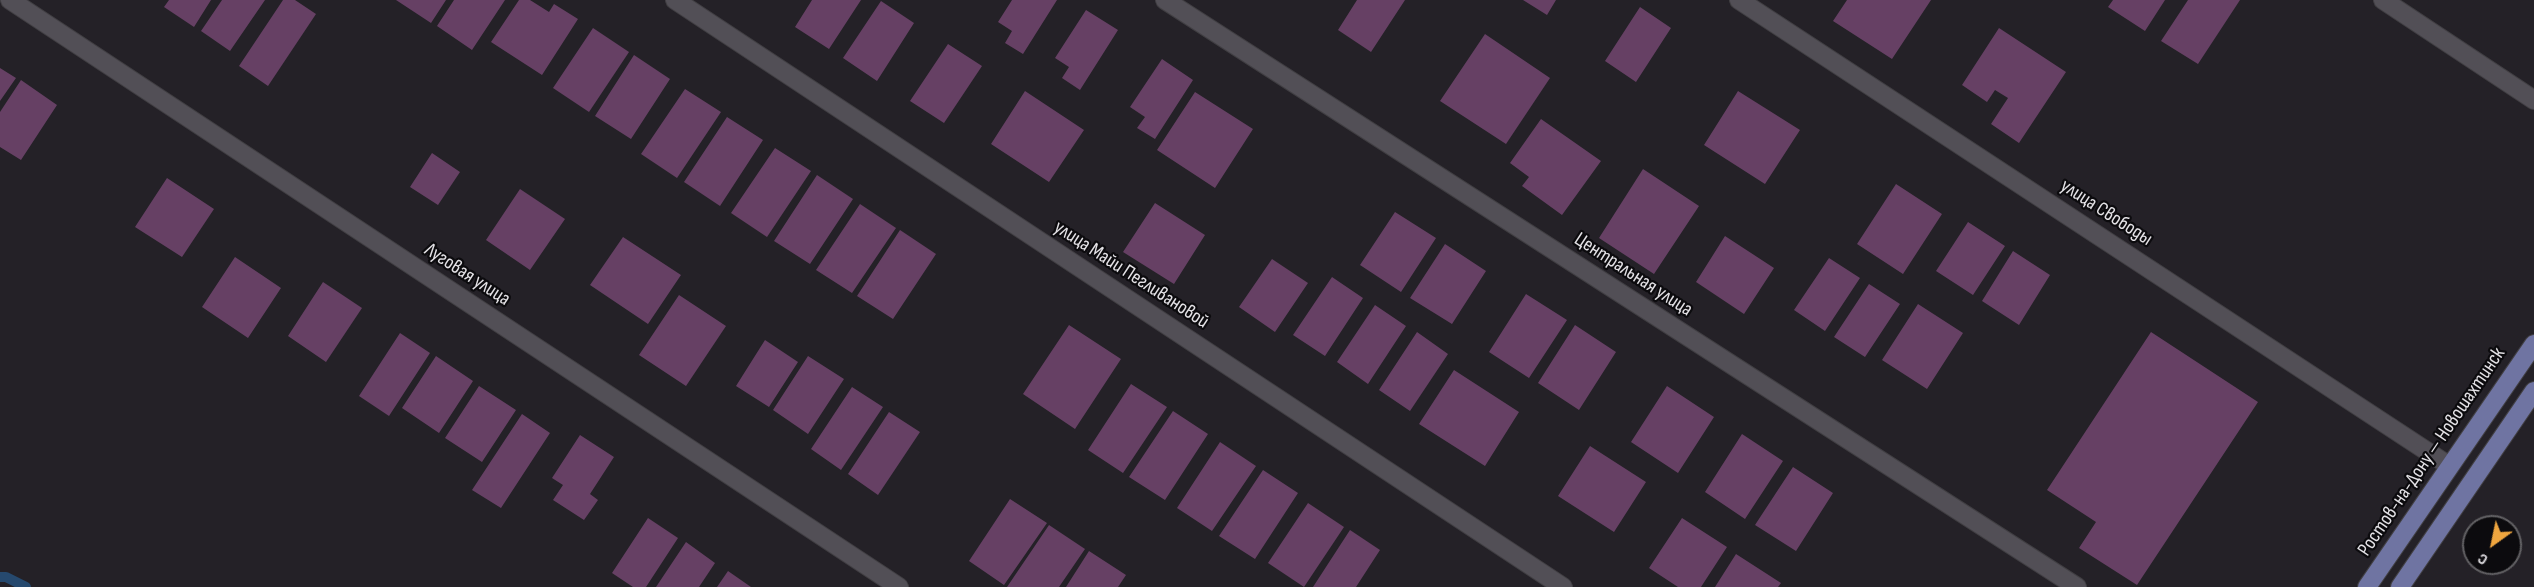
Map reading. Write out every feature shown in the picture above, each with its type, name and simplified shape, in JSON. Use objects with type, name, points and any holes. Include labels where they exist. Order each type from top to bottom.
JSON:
[{"type":"main road","name":"Ростов-на-Дону — Новошахтинск","points":[[2367,587],[2448,465],[2534,344]]},
{"type":"main road","points":[[2400,587],[2534,391]]},
{"type":"street","name":"Луговая улица","points":[[10,0],[899,587]]},
{"type":"street","name":"улица Майи Пегливановой","points":[[675,0],[1563,587]]},
{"type":"street","name":"Центральная улица","points":[[1165,0],[2077,587]]},
{"type":"street","name":"улица Свободы","points":[[1739,0],[2448,465]]},
{"type":"street","points":[[2382,0],[2534,100]]},
{"type":"building","points":[[169,0],[211,0],[194,27],[164,7]]},
{"type":"building","points":[[222,0],[265,0],[230,51],[201,31]]},
{"type":"building","points":[[283,0],[295,0],[316,14],[268,86],[239,66]]},
{"type":"building","points":[[396,0],[446,0],[431,23]]},
{"type":"building","points":[[454,0],[505,0],[472,50],[437,26]]},
{"type":"building","points":[[519,0],[530,0],[549,12],[554,4],[578,19],[542,75],[491,42]]},
{"type":"building","points":[[812,0],[861,0],[829,49],[795,27]]},
{"type":"building","points":[[1012,0],[1057,0],[1023,54],[1005,43],[1012,31],[998,22]]},
{"type":"building","points":[[1357,0],[1405,0],[1371,52],[1338,30]]},
{"type":"building","points":[[1523,0],[1556,0],[1547,15]]},
{"type":"building","points":[[1847,0],[1931,0],[1892,59],[1833,21]]},
{"type":"building","points":[[2113,0],[2165,0],[2145,31],[2108,7]]},
{"type":"building","points":[[2188,0],[2240,0],[2198,64],[2161,41]]},
{"type":"building","points":[[881,1],[914,23],[877,81],[843,58]]},
{"type":"building","points":[[1640,7],[1671,28],[1636,82],[1605,61]]},
{"type":"building","points":[[1086,10],[1118,30],[1080,90],[1062,78],[1069,67],[1055,58]]},
{"type":"building","points":[[593,28],[629,52],[589,112],[553,88]]},
{"type":"building","points":[[1999,28],[2066,72],[2019,143],[1991,124],[2008,98],[1995,90],[1987,102],[1962,85]]},
{"type":"building","points":[[1485,34],[1550,78],[1506,144],[1440,101]]},
{"type":"building","points":[[948,44],[982,66],[944,123],[910,101]]},
{"type":"building","points":[[634,55],[670,79],[631,139],[595,116]]},
{"type":"building","points":[[1162,59],[1193,80],[1155,139],[1137,128],[1145,117],[1130,107]]},
{"type":"building","points":[[0,68],[16,78],[0,101]]},
{"type":"building","points":[[21,80],[57,105],[21,160],[0,147],[0,112]]},
{"type":"building","points":[[685,89],[721,112],[677,178],[641,154]]},
{"type":"building","points":[[1025,91],[1084,130],[1049,182],[991,144]]},
{"type":"building","points":[[1738,91],[1800,130],[1765,184],[1704,145]]},
{"type":"building","points":[[1195,92],[1253,129],[1215,188],[1157,150]]},
{"type":"building","points":[[727,117],[763,140],[720,206],[684,182]]},
{"type":"building","points":[[1541,119],[1601,161],[1562,215],[1522,186],[1529,177],[1510,163]]},
{"type":"building","points":[[775,148],[811,171],[767,237],[731,213]]},
{"type":"building","points":[[432,153],[460,172],[438,205],[410,187]]},
{"type":"building","points":[[1643,169],[1699,206],[1654,274],[1599,238]]},
{"type":"building","points":[[817,175],[853,199],[810,264],[774,241]]},
{"type":"building","points":[[167,178],[214,209],[182,257],[135,227]]},
{"type":"building","points":[[1896,184],[1942,214],[1903,274],[1857,244]]},
{"type":"building","points":[[520,189],[565,219],[530,270],[486,240]]},
{"type":"building","points":[[1155,203],[1205,235],[1174,284],[1123,252]]},
{"type":"building","points":[[860,204],[896,228],[852,293],[816,270]]},
{"type":"building","points":[[1395,212],[1436,238],[1401,292],[1360,265]]},
{"type":"building","points":[[1968,222],[2005,246],[1973,295],[1936,271]]},
{"type":"building","points":[[900,230],[936,254],[893,319],[857,296]]},
{"type":"building","points":[[1725,236],[1774,268],[1744,314],[1696,282]]},
{"type":"building","points":[[623,237],[681,275],[648,324],[590,285]]},
{"type":"building","points":[[1445,244],[1486,271],[1452,324],[1410,298]]},
{"type":"building","points":[[2013,251],[2050,275],[2019,325],[1982,301]]},
{"type":"building","points":[[235,257],[281,288],[248,338],[202,307]]},
{"type":"building","points":[[1829,258],[1860,278],[1825,331],[1794,310]]},
{"type":"building","points":[[1272,259],[1308,283],[1275,332],[1239,307]]},
{"type":"building","points":[[1332,277],[1363,298],[1325,356],[1293,335]]},
{"type":"building","points":[[323,282],[362,308],[326,362],[288,336]]},
{"type":"building","points":[[1869,284],[1900,304],[1865,357],[1834,337]]},
{"type":"building","points":[[1526,294],[1567,320],[1529,378],[1489,352]]},
{"type":"building","points":[[679,295],[726,326],[686,386],[639,355]]},
{"type":"building","points":[[1918,304],[1963,333],[1927,389],[1882,360]]},
{"type":"building","points":[[1375,305],[1406,326],[1368,384],[1337,362]]},
{"type":"building","points":[[1069,325],[1121,359],[1075,429],[1023,394]]},
{"type":"building","points":[[1575,325],[1616,352],[1579,410],[1538,383]]},
{"type":"building","points":[[1417,332],[1448,354],[1410,411],[1379,390]]},
{"type":"building","points":[[2151,332],[2258,402],[2137,585],[2079,548],[2096,522],[2047,490]]},
{"type":"building","points":[[400,333],[430,353],[389,416],[359,396]]},
{"type":"building","points":[[765,340],[798,362],[769,407],[736,386]]},
{"type":"building","points":[[436,356],[473,381],[439,433],[402,408]]},
{"type":"building","points":[[808,356],[844,379],[808,434],[773,410]]},
{"type":"building","points":[[1454,370],[1519,412],[1485,466],[1419,424]]},
{"type":"building","points":[[1131,384],[1167,407],[1123,473],[1088,450]]},
{"type":"building","points":[[479,386],[516,410],[482,462],[445,438]]},
{"type":"building","points":[[1667,386],[1714,417],[1678,473],[1631,442]]},
{"type":"building","points":[[852,387],[883,407],[841,470],[811,449]]},
{"type":"building","points":[[1173,411],[1208,434],[1165,500],[1129,477]]},
{"type":"building","points":[[889,412],[920,432],[878,495],[848,474]]},
{"type":"building","points":[[522,414],[550,433],[501,508],[472,490]]},
{"type":"building","points":[[1742,434],[1783,461],[1745,519],[1705,492]]},
{"type":"building","points":[[580,435],[614,457],[590,494],[598,500],[584,520],[553,500],[563,485],[552,478]]},
{"type":"building","points":[[1220,442],[1256,466],[1212,531],[1177,508]]},
{"type":"building","points":[[1590,446],[1646,482],[1614,532],[1558,496]]},
{"type":"building","points":[[1793,467],[1833,493],[1796,551],[1755,525]]},
{"type":"building","points":[[1263,470],[1298,493],[1255,559],[1219,536]]},
{"type":"building","points":[[1010,499],[1047,523],[1004,585],[969,561]]},
{"type":"building","points":[[1308,503],[1344,527],[1304,587],[1268,563]]},
{"type":"building","points":[[648,518],[678,538],[646,587],[633,587],[612,573]]},
{"type":"building","points":[[1682,518],[1727,547],[1701,587],[1678,587],[1649,568]]},
{"type":"building","points":[[1049,525],[1085,549],[1059,587],[1007,587]]},
{"type":"building","points":[[1350,530],[1380,550],[1356,587],[1313,587]]},
{"type":"building","points":[[686,542],[715,563],[699,587],[656,587]]},
{"type":"building","points":[[1089,551],[1126,575],[1118,587],[1066,587]]},
{"type":"building","points":[[1736,554],[1781,583],[1778,587],[1715,587]]},
{"type":"building","points":[[728,571],[751,587],[717,587]]},
{"type":"waterway","points":[[0,577],[6,577],[26,587]]}]
